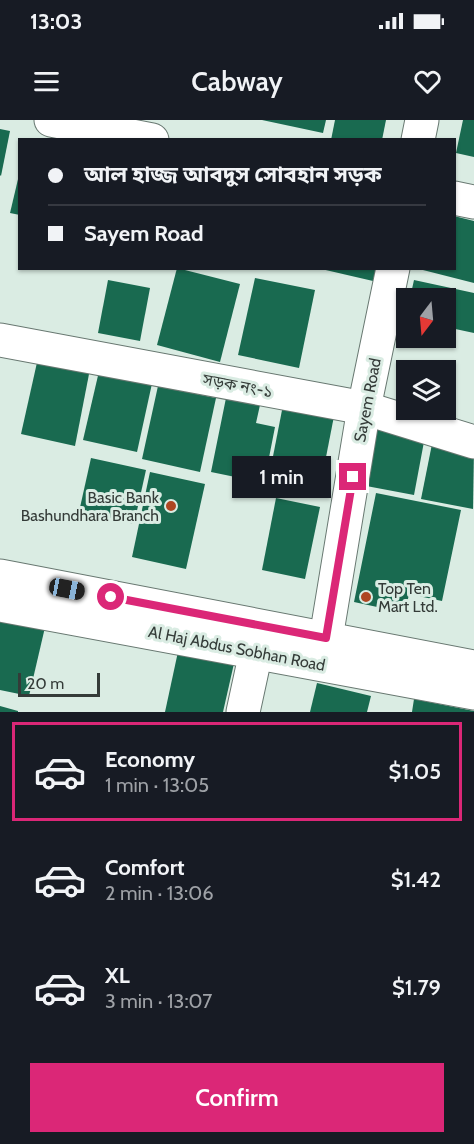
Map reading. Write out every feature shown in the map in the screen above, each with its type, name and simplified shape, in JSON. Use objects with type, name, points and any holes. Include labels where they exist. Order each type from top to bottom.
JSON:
[{"type":"street","points":[[51,120],[142,138]]},
{"type":"street","points":[[418,138],[422,120]]},
{"type":"street","points":[[456,198],[474,202]]},
{"type":"street","name":"Sayem Road","points":[[326,638],[364,408],[393,270]]},
{"type":"street","name":"সড়ক নং-১","points":[[0,340],[364,408],[474,442]]},
{"type":"street","points":[[0,576],[474,667]]},
{"type":"street","name":"Al Haj Abdus Sobhan Road","points":[[0,605],[474,693]]},
{"type":"street","points":[[243,712],[256,652]]},
{"type":"building","points":[[262,120],[326,120],[323,133]]},
{"type":"building","points":[[335,120],[386,120],[382,138],[331,138]]},
{"type":"building","points":[[463,120],[474,120],[474,157],[456,153]]},
{"type":"building","points":[[0,129],[10,131],[1,176],[0,175]]},
{"type":"building","points":[[18,179],[18,215],[10,213]]},
{"type":"building","points":[[456,216],[474,221],[474,283],[423,270],[456,270]]},
{"type":"building","points":[[176,270],[185,270],[240,284],[220,362],[157,345]]},
{"type":"building","points":[[326,270],[376,270],[373,281]]},
{"type":"building","points":[[255,278],[315,290],[299,368],[238,355]]},
{"type":"building","points":[[108,280],[150,288],[140,341],[98,333]]},
{"type":"building","points":[[414,280],[451,288],[412,288]]},
{"type":"building","points":[[456,289],[474,293],[474,333],[456,329]]},
{"type":"building","points":[[38,358],[90,369],[75,446],[21,434]]},
{"type":"building","points":[[100,367],[153,379],[137,452],[83,440]]},
{"type":"building","points":[[158,386],[216,398],[200,472],[142,459]]},
{"type":"building","points":[[226,398],[260,405],[256,423],[275,427],[264,483],[211,472]]},
{"type":"building","points":[[284,400],[335,411],[318,498],[267,487]]},
{"type":"building","points":[[374,421],[426,431],[414,495],[361,485]]},
{"type":"building","points":[[433,439],[474,447],[473,509],[421,499]]},
{"type":"building","points":[[91,458],[146,470],[134,524],[79,512]]},
{"type":"building","name":"Basic Bank Bashundhara Branch","points":[[150,472],[205,484],[186,569],[132,557]]},
{"type":"building","points":[[376,493],[461,510],[442,601],[409,594],[405,613],[354,602]]},
{"type":"building","points":[[276,498],[320,507],[305,579],[262,570]]},
{"type":"building","points":[[0,613],[46,623],[29,696],[0,690]]},
{"type":"building","points":[[179,647],[235,659],[223,712],[165,712]]},
{"type":"building","points":[[317,683],[371,696],[367,712],[310,712]]},
{"type":"building","points":[[414,699],[474,711],[474,712],[412,712]]},
{"type":"building","points":[[0,706],[18,711],[18,712],[0,712]]},
{"type":"place","name":"Basic Bank Bashundhara Branch","points":[[171,506]]},
{"type":"place","name":"Top Ten Mart Ltd.","points":[[366,597]]},
{"type":"route","points":[[111,597],[326,638],[353,477]]}]
